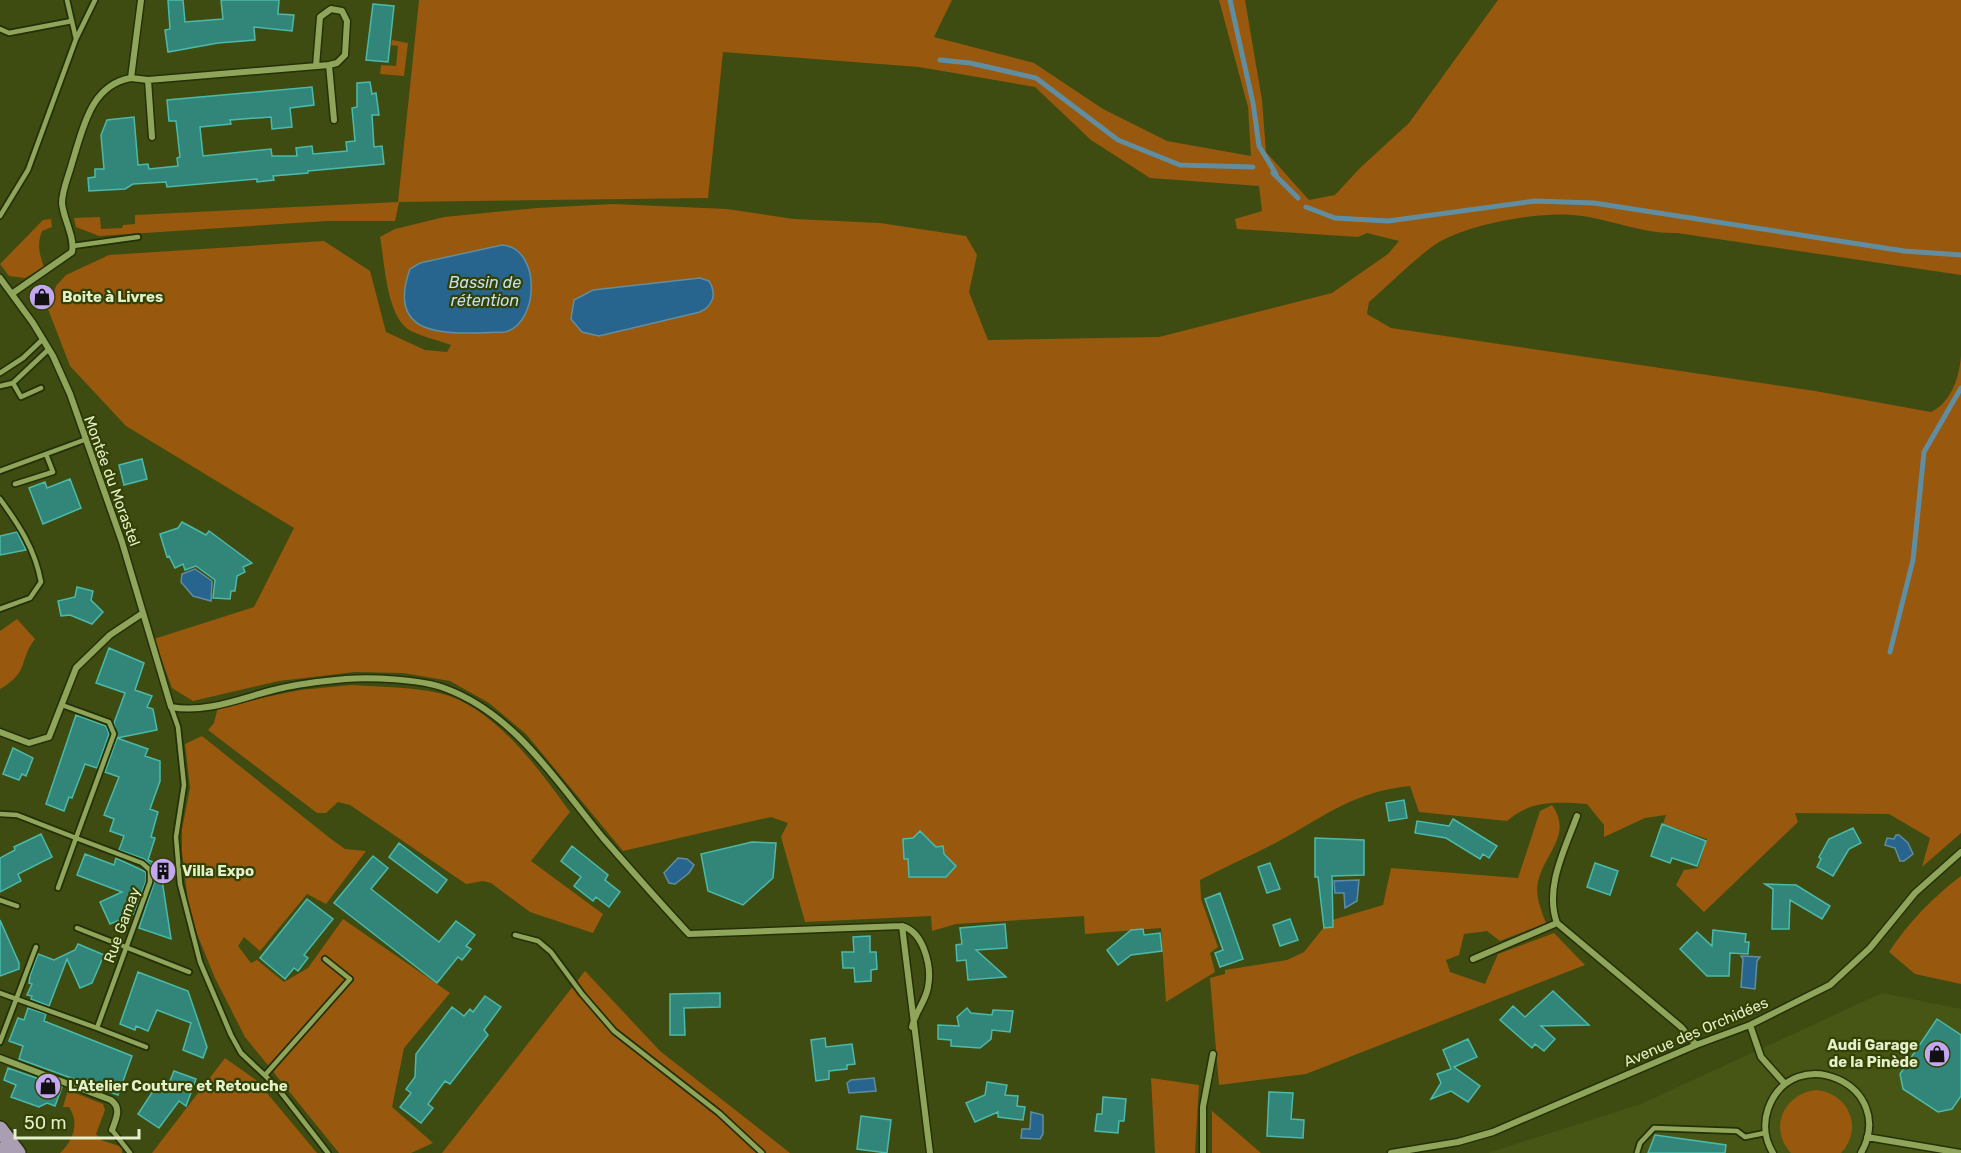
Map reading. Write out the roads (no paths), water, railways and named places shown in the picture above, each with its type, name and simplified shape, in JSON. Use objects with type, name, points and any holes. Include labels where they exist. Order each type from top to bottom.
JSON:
[{"type":"main road","points":[[0,1129],[18,1153]]},
{"type":"street","points":[[131,78],[141,0]]},
{"type":"street","points":[[13,293],[65,258],[73,246],[64,219],[62,196],[89,111],[104,90],[131,78],[148,80],[329,65],[337,63],[345,56],[347,21],[346,16],[337,9],[326,11],[320,17],[316,66]]},
{"type":"street","points":[[329,65],[334,120]]},
{"type":"street","points":[[148,80],[152,137]]},
{"type":"street","name":"Montée du Morastel","points":[[0,278],[13,293],[49,349],[70,394],[84,440],[122,542],[171,707]]},
{"type":"street","points":[[0,732],[29,743],[44,741],[53,731],[76,668],[110,635],[143,613]]},
{"type":"street","points":[[171,707],[187,710],[203,708],[281,688],[350,679],[443,687],[475,704],[516,732],[604,839],[689,934],[902,926],[914,931],[922,943],[928,985],[915,1013],[912,1027]]},
{"type":"street","points":[[1577,816],[1554,885],[1552,904],[1557,923],[1681,1028],[1696,1045]]},
{"type":"street","name":"Avenue des Orchidées","points":[[1391,1153],[1458,1142],[1493,1132],[1696,1045],[1750,1025],[1830,985],[1870,948],[1915,892],[1961,852]]},
{"type":"street","points":[[1473,959],[1557,923]]},
{"type":"street","points":[[902,926],[912,1027],[930,1153]]},
{"type":"street","points":[[1750,1025],[1761,1057],[1785,1084]]},
{"type":"street","points":[[1203,1153],[1203,1107],[1213,1054]]},
{"type":"street","points":[[0,1058],[111,1100],[117,1105],[118,1113],[112,1130]]},
{"type":"street","points":[[1773,1153],[1765,1133],[1766,1114],[1770,1103],[1785,1084],[1804,1075],[1814,1074],[1825,1074],[1845,1082],[1860,1096],[1865,1106],[1869,1126],[1868,1137],[1861,1153]]},
{"type":"street","points":[[1868,1137],[1961,1153]]},
{"type":"lane","points":[[67,0],[76,39]]},
{"type":"lane","points":[[0,216],[28,170],[76,39],[95,0]]},
{"type":"lane","points":[[0,29],[9,33],[72,21]]},
{"type":"lane","points":[[73,246],[138,237]]},
{"type":"lane","points":[[0,373],[24,358],[42,339]]},
{"type":"lane","points":[[0,386],[13,384],[49,349]]},
{"type":"lane","points":[[13,384],[21,397],[41,388]]},
{"type":"lane","points":[[0,471],[84,440]]},
{"type":"lane","points":[[15,484],[53,472],[46,454]]},
{"type":"lane","points":[[0,499],[26,534],[41,582],[30,598],[0,609]]},
{"type":"lane","points":[[58,888],[114,734],[109,722],[62,705]]},
{"type":"lane","points":[[171,707],[178,727],[183,766],[183,804],[178,821],[176,852],[188,923],[200,962],[231,1035],[242,1053],[266,1075],[328,1153]]},
{"type":"lane","points":[[0,814],[18,815],[76,838]]},
{"type":"lane","name":"Rue Gamay","points":[[76,838],[142,863],[150,870],[150,882],[97,1028]]},
{"type":"lane","points":[[0,900],[17,906]]},
{"type":"lane","points":[[77,928],[189,972]]},
{"type":"lane","points":[[516,935],[538,941],[551,952],[582,994],[614,1031],[719,1113],[762,1153]]},
{"type":"lane","points":[[0,1042],[36,947]]},
{"type":"lane","points":[[266,1075],[350,979],[325,959]]},
{"type":"lane","points":[[0,993],[147,1047]]},
{"type":"lane","points":[[1637,1153],[1641,1143],[1654,1128],[1737,1131],[1745,1137],[1765,1133]]},
{"type":"lane","points":[[112,1130],[130,1153]]},
{"type":"water","name":"Bassin de rétention","points":[[502,245],[515,249],[524,259],[529,272],[530,302],[516,326],[505,332],[447,332],[430,329],[416,322],[407,311],[404,293],[410,269],[420,263]]},
{"type":"water","points":[[700,278],[709,281],[713,295],[711,303],[700,312],[599,336],[582,332],[571,319],[574,300],[593,290]]},
{"type":"water","points":[[195,569],[212,581],[211,601],[193,596],[181,582],[182,574]]},
{"type":"water","points":[[1896,835],[1908,843],[1913,854],[1904,861],[1900,861],[1895,848],[1885,845],[1887,838],[1894,839]]},
{"type":"water","points":[[678,858],[687,859],[694,865],[689,873],[675,884],[669,883],[664,873]]},
{"type":"water","points":[[1359,880],[1357,901],[1345,908],[1344,893],[1335,893],[1334,881]]},
{"type":"water","points":[[1741,956],[1760,957],[1757,961],[1755,989],[1741,987],[1743,959]]},
{"type":"water","points":[[874,1078],[876,1091],[849,1093],[847,1083],[851,1080]]},
{"type":"water","points":[[1031,1112],[1043,1115],[1043,1134],[1040,1139],[1021,1138],[1022,1129],[1030,1129]]},
{"type":"waterway","points":[[1230,0],[1253,103],[1259,146],[1276,174]]},
{"type":"waterway","points":[[940,60],[970,63],[1036,78],[1118,140],[1180,165],[1253,167]]},
{"type":"waterway","points":[[1273,173],[1298,198]]},
{"type":"waterway","points":[[1306,207],[1335,218],[1388,221],[1535,201],[1594,203],[1904,251],[1961,255]]},
{"type":"waterway","points":[[1890,652],[1913,560],[1924,452],[1961,388]]},
{"type":"place","name":"Boite à Livres","points":[[42,297]]},
{"type":"place","name":"Villa Expo","points":[[163,871]]},
{"type":"place","name":"Audi Garage de la Pinède","points":[[1937,1054]]},
{"type":"place","name":"L'Atelier Couture et Retouche","points":[[48,1086]]}]
